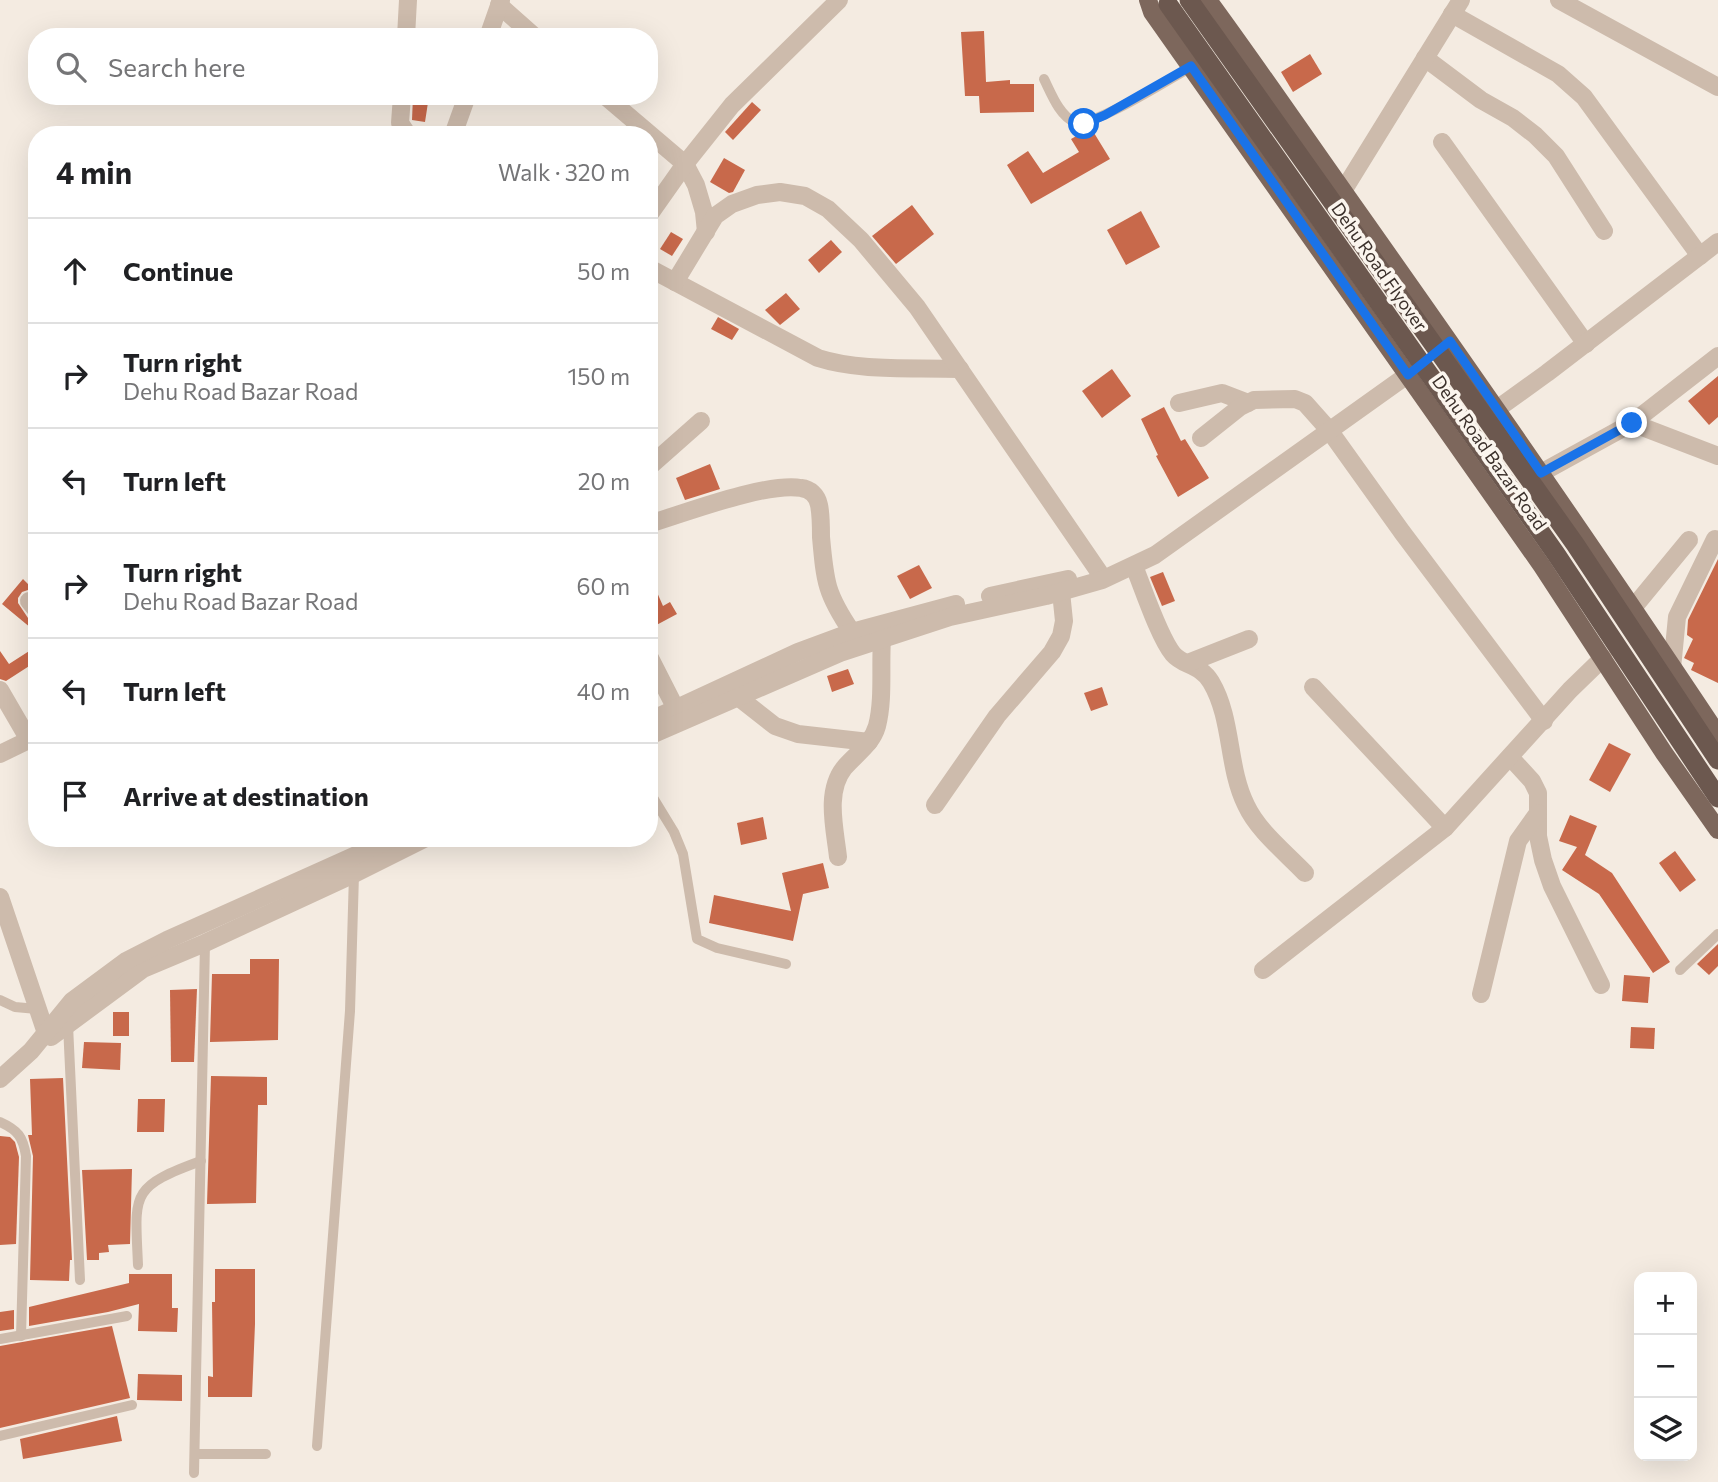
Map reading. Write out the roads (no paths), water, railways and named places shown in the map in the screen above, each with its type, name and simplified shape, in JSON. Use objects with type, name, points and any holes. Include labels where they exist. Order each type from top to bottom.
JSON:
[{"type":"highway","name":"Dehu Road Flyover","points":[[1189,0],[1575,544],[1718,760]]},
{"type":"highway","name":"Dehu Road Flyover","points":[[1168,5],[1556,554],[1718,798]]},
{"type":"main road","name":"Dehu Road Bazar Road","points":[[1148,0],[1152,12],[1542,566],[1718,830]]},
{"type":"main road","name":"Dehu Road Bazar Road","points":[[1208,0],[1450,341],[1718,735]]},
{"type":"street","points":[[406,28],[408,0]]},
{"type":"street","points":[[658,202],[685,163],[732,105],[839,0]]},
{"type":"street","points":[[1559,0],[1718,87]]},
{"type":"street","points":[[491,28],[500,3],[526,28]]},
{"type":"street","points":[[1343,191],[1456,7],[1558,74],[1584,97],[1700,256]]},
{"type":"street","points":[[1425,58],[1481,100],[1513,118],[1535,135],[1556,156],[1604,231]]},
{"type":"street","points":[[401,105],[400,122],[402,126]]},
{"type":"street","points":[[456,126],[464,105]]},
{"type":"street","points":[[616,105],[641,126]]},
{"type":"street","points":[[658,140],[685,163],[704,212],[706,232]]},
{"type":"street","points":[[1442,142],[1586,344]]},
{"type":"street","points":[[675,282],[715,216],[732,204],[757,195],[780,192],[805,197],[828,209],[861,240],[917,307],[1099,572]]},
{"type":"street","points":[[1497,409],[1718,242]]},
{"type":"street","points":[[658,273],[808,354],[836,364],[960,369]]},
{"type":"street","points":[[658,732],[840,653],[950,617],[1102,580],[1133,566],[1155,555],[1408,375],[1450,341]]},
{"type":"street","points":[[1541,473],[1632,423],[1718,356]]},
{"type":"street","points":[[1179,403],[1222,393],[1248,403]]},
{"type":"street","points":[[1201,438],[1254,400],[1295,399],[1305,403],[1329,430],[1544,721]]},
{"type":"street","points":[[658,459],[701,421]]},
{"type":"street","points":[[1632,423],[1718,456]]},
{"type":"street","points":[[658,521],[760,491],[789,487],[803,488],[814,493],[819,504],[829,594],[852,632]]},
{"type":"street","points":[[1672,668],[1677,617],[1715,539]]},
{"type":"street","points":[[1633,608],[1689,540]]},
{"type":"street","points":[[658,717],[797,652],[852,632],[929,610],[1099,572],[1155,555]]},
{"type":"street","points":[[1133,566],[1173,654],[1200,670],[1210,681],[1220,705],[1238,784],[1254,820],[1305,873]]},
{"type":"street","points":[[935,805],[997,716],[1052,652],[1061,636],[1064,621],[1060,592]]},
{"type":"street","points":[[838,857],[834,790],[836,780],[869,742],[876,728],[882,639]]},
{"type":"street","points":[[1188,663],[1249,639]]},
{"type":"street","points":[[1263,970],[1445,828],[1570,690],[1603,658]]},
{"type":"street","points":[[658,674],[676,709]]},
{"type":"street","points":[[1313,687],[1445,828]]},
{"type":"street","points":[[0,690],[28,731]]},
{"type":"street","points":[[738,697],[775,726],[798,734],[869,742]]},
{"type":"street","points":[[0,754],[28,740]]},
{"type":"street","points":[[1510,757],[1532,780],[1538,793],[1538,836],[1552,886],[1601,985]]},
{"type":"street","points":[[1481,994],[1518,841],[1538,813]]},
{"type":"street","points":[[0,1079],[31,1051],[72,1001],[127,961],[167,940],[374,847]]},
{"type":"street","points":[[31,1051],[143,969],[354,874],[404,847]]},
{"type":"street","points":[[0,897],[46,1034]]},
{"type":"lane","points":[[1044,79],[1062,111],[1073,121],[1084,124],[1191,66]]},
{"type":"lane","points":[[658,805],[683,854],[697,939],[717,948],[786,964]]},
{"type":"lane","points":[[317,1446],[351,1011],[354,874]]},
{"type":"lane","points":[[1679,970],[1718,934]]},
{"type":"lane","points":[[194,1473],[205,943]]},
{"type":"lane","points":[[0,1000],[15,1007],[37,1009]]},
{"type":"lane","points":[[68,1025],[80,1280]]},
{"type":"lane","points":[[0,1122],[16,1130],[23,1139],[26,1156],[21,1336]]},
{"type":"lane","points":[[138,1265],[136,1205],[141,1192],[178,1169],[201,1161]]},
{"type":"lane","points":[[0,1339],[127,1316]]},
{"type":"lane","points":[[0,1436],[132,1405]]},
{"type":"lane","points":[[195,1454],[266,1454]]}]
